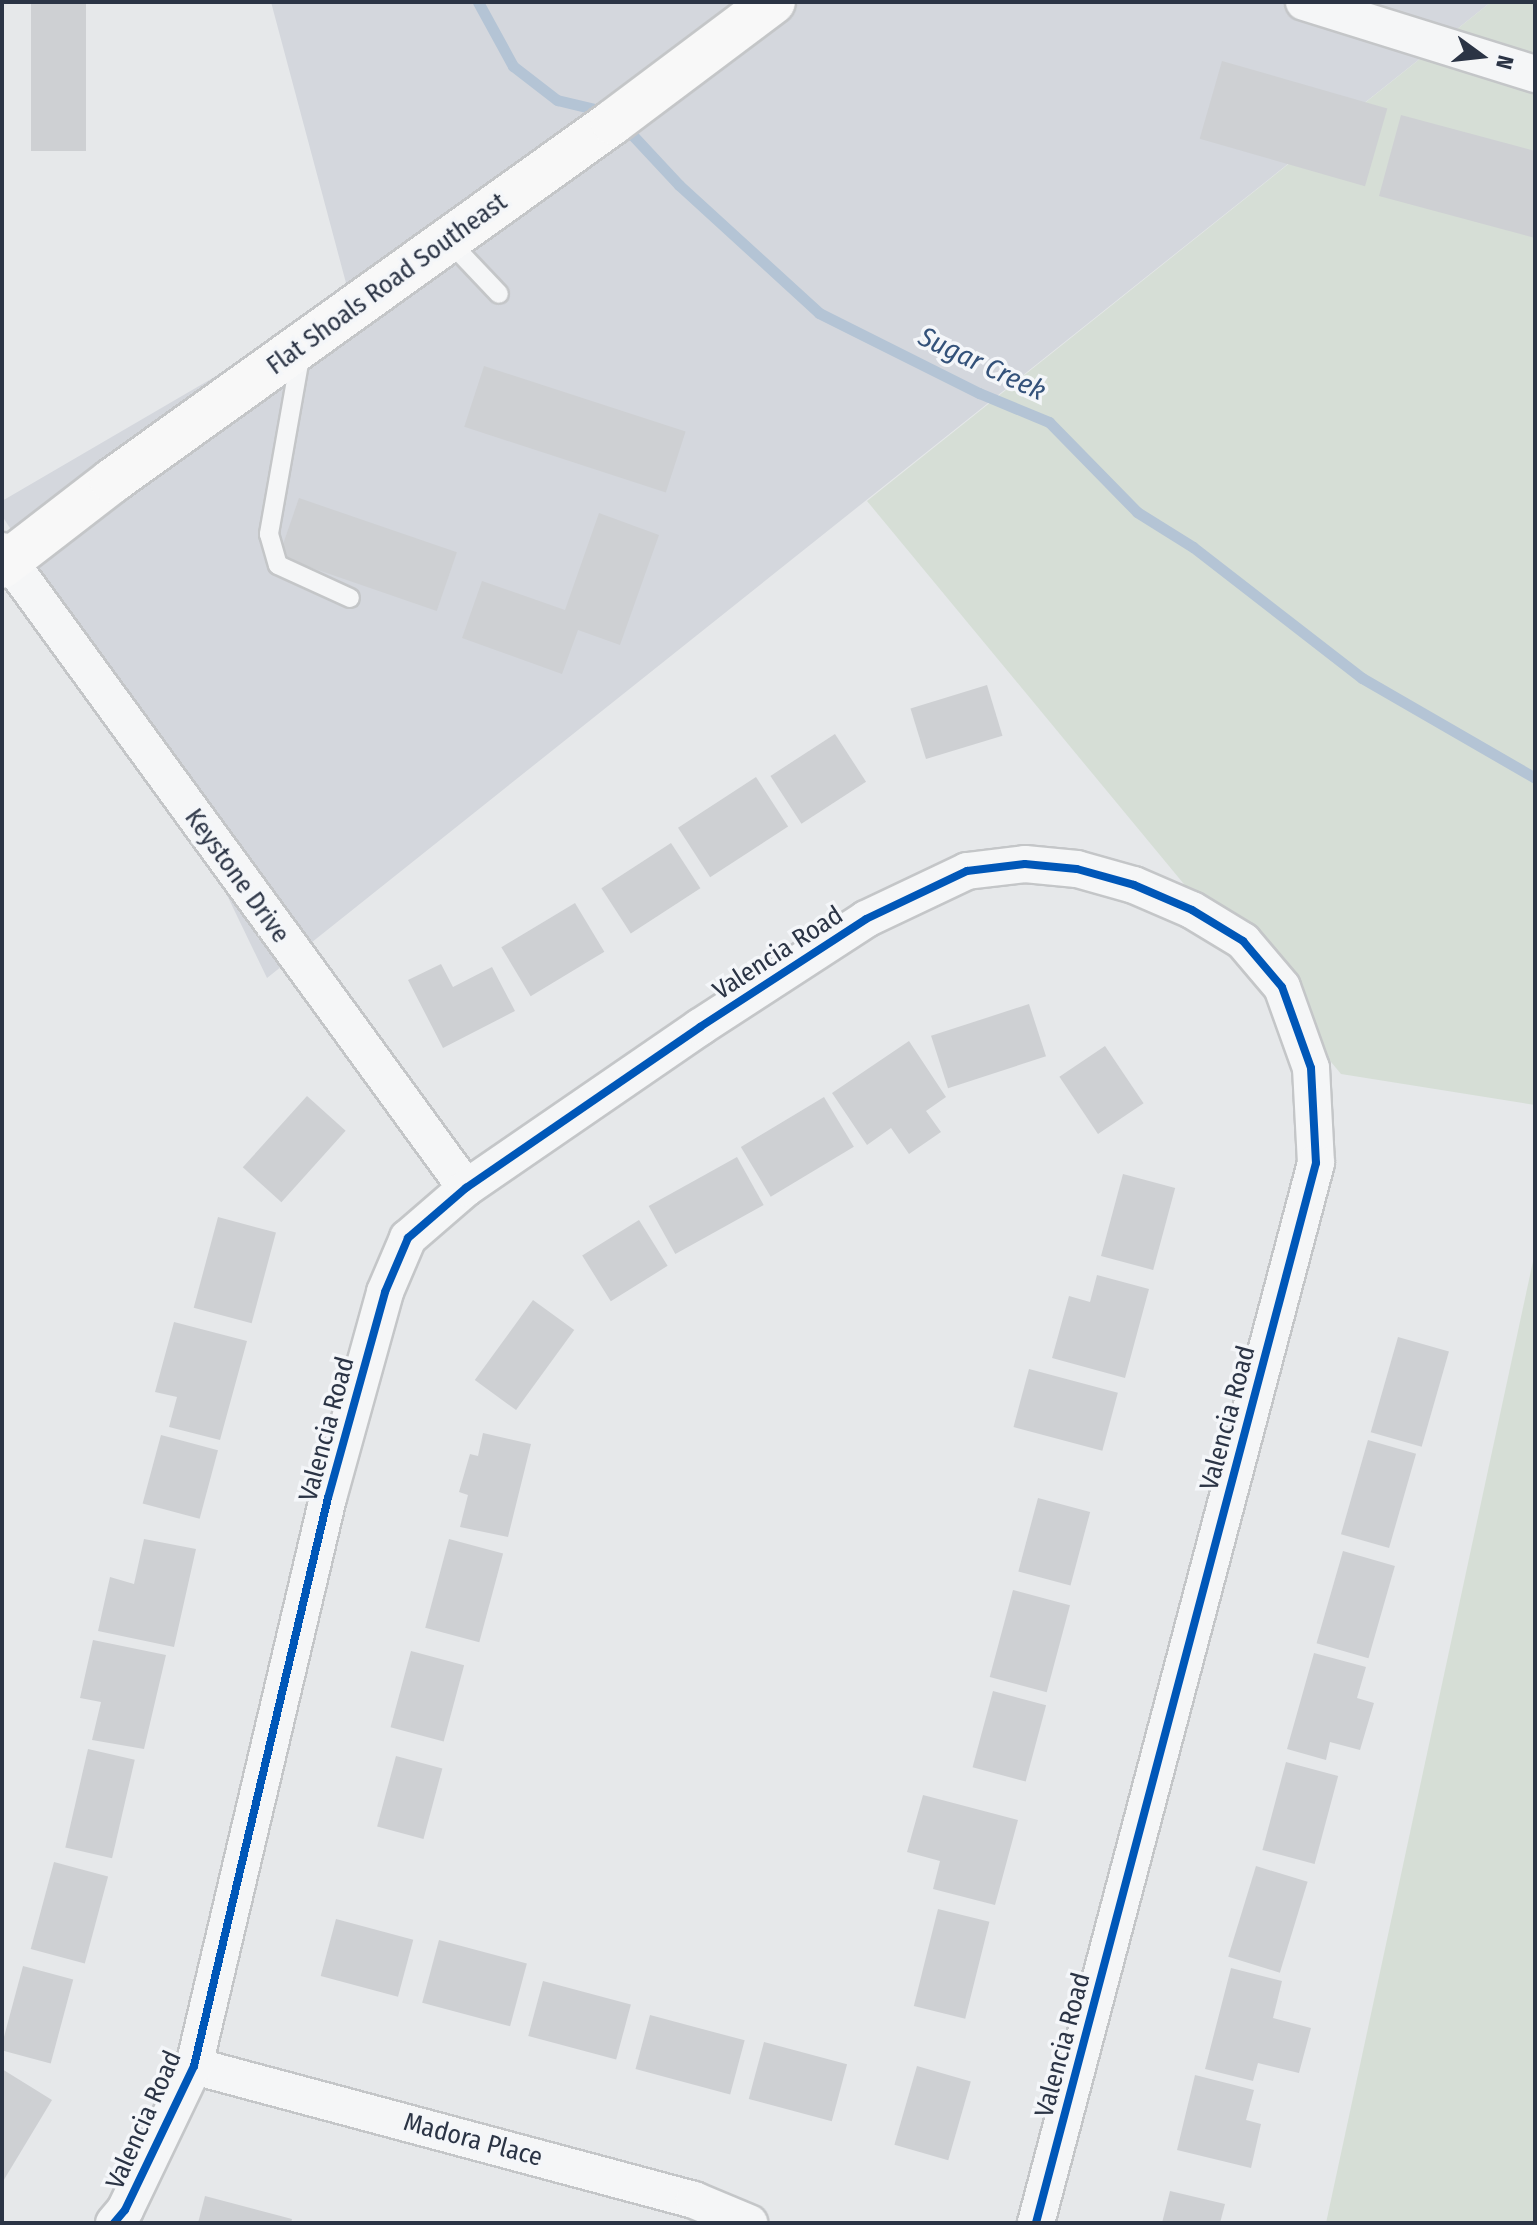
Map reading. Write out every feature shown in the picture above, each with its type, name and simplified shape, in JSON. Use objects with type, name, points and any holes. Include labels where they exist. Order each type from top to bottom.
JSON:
[{"type":"street","name":"Flat Shoals Road Southeast","points":[[4,560],[773,2]]},
{"type":"street","points":[[1304,2],[1535,74]]},
{"type":"street","name":"Keystone Drive","points":[[4,560],[466,1188]]},
{"type":"street","name":"Valencia Road","points":[[114,2223],[125,2210],[194,2066],[328,1498],[385,1292],[408,1238],[466,1188],[700,1027],[866,919],[967,871],[1025,864],[1077,869],[1134,885],[1192,910],[1243,941],[1282,987],[1311,1068],[1316,1163],[1036,2223]]},
{"type":"street","name":"Madora Place","points":[[194,2066],[694,2200],[749,2223]]},
{"type":"lane","points":[[448,240],[499,294]]},
{"type":"lane","points":[[301,345],[291,422],[269,534],[278,565],[350,598]]},
{"type":"shaded area","points":[[271,2],[1491,2],[267,978],[155,746],[2,516],[2,501],[350,298]]},
{"type":"shaded area","points":[[1491,2],[1535,2],[1535,1105],[1341,1074],[867,501]]},
{"type":"shaded area","points":[[1535,1252],[1535,2223],[1326,2223]]},
{"type":"building","points":[[31,2],[86,2],[86,151],[31,151]]},
{"type":"building","points":[[1222,61],[1387,108],[1365,186],[1200,139]]},
{"type":"building","points":[[1401,115],[1535,151],[1535,238],[1379,196]]},
{"type":"building","points":[[484,366],[686,432],[666,492],[464,427]]},
{"type":"building","points":[[299,498],[457,552],[437,611],[279,557]]},
{"type":"building","points":[[599,513],[659,535],[620,645],[578,630],[562,674],[462,638],[482,581],[565,610]]},
{"type":"building","points":[[987,685],[1002,736],[926,759],[910,708]]},
{"type":"building","points":[[835,734],[866,782],[801,824],[770,776]]},
{"type":"building","points":[[756,777],[788,826],[710,877],[678,828]]},
{"type":"building","points":[[671,843],[700,888],[631,933],[601,888]]},
{"type":"building","points":[[575,903],[604,952],[531,996],[501,947]]},
{"type":"building","points":[[441,964],[453,987],[492,967],[515,1011],[443,1048],[408,980]]},
{"type":"building","points":[[1029,1004],[1046,1056],[948,1088],[931,1036]]},
{"type":"building","points":[[909,1041],[946,1097],[926,1111],[941,1132],[909,1154],[891,1128],[867,1145],[832,1093]]},
{"type":"building","points":[[1105,1046],[1144,1103],[1098,1134],[1059,1077]]},
{"type":"building","points":[[307,1096],[346,1131],[281,1202],[243,1167]]},
{"type":"building","points":[[824,1097],[854,1147],[771,1197],[741,1147]]},
{"type":"building","points":[[737,1157],[764,1205],[675,1254],[649,1206]]},
{"type":"building","points":[[1123,1174],[1175,1188],[1153,1270],[1101,1256]]},
{"type":"building","points":[[218,1217],[276,1233],[252,1323],[194,1308]]},
{"type":"building","points":[[639,1220],[668,1266],[611,1301],[582,1256]]},
{"type":"building","points":[[1097,1275],[1149,1289],[1125,1378],[1052,1358],[1069,1296],[1090,1302]]},
{"type":"building","points":[[533,1300],[574,1330],[516,1410],[475,1380]]},
{"type":"building","points":[[174,1322],[247,1341],[220,1440],[169,1427],[177,1397],[155,1392]]},
{"type":"building","points":[[1398,1337],[1449,1352],[1422,1447],[1371,1432]]},
{"type":"building","points":[[1029,1369],[1118,1393],[1102,1451],[1013,1427]]},
{"type":"building","points":[[483,1433],[531,1444],[508,1537],[460,1527],[468,1495],[459,1492],[470,1454],[478,1456]]},
{"type":"building","points":[[161,1435],[218,1450],[200,1519],[143,1504]]},
{"type":"building","points":[[1368,1440],[1416,1454],[1389,1548],[1341,1534]]},
{"type":"building","points":[[1038,1498],[1090,1512],[1070,1585],[1018,1571]]},
{"type":"building","points":[[144,1539],[196,1549],[174,1647],[98,1631],[110,1577],[134,1584]]},
{"type":"building","points":[[449,1539],[503,1553],[479,1642],[425,1628]]},
{"type":"building","points":[[1343,1551],[1395,1566],[1368,1658],[1317,1643]]},
{"type":"building","points":[[1013,1590],[1070,1605],[1047,1692],[990,1677]]},
{"type":"building","points":[[93,1640],[166,1655],[144,1749],[92,1740],[101,1702],[80,1698]]},
{"type":"building","points":[[411,1651],[464,1665],[444,1742],[391,1727]]},
{"type":"building","points":[[1314,1653],[1366,1667],[1357,1698],[1374,1703],[1360,1750],[1330,1742],[1326,1760],[1287,1749]]},
{"type":"building","points":[[993,1691],[1046,1705],[1026,1782],[973,1767]]},
{"type":"building","points":[[88,1749],[135,1760],[112,1858],[65,1847]]},
{"type":"building","points":[[396,1756],[442,1768],[423,1839],[377,1827]]},
{"type":"building","points":[[1286,1762],[1338,1776],[1315,1864],[1262,1850]]},
{"type":"building","points":[[923,1795],[1018,1820],[995,1905],[933,1889],[940,1861],[907,1852]]},
{"type":"building","points":[[54,1862],[108,1876],[85,1963],[31,1949]]},
{"type":"building","points":[[1256,1866],[1308,1882],[1280,1973],[1228,1957]]},
{"type":"building","points":[[938,1909],[989,1922],[965,2019],[914,2006]]},
{"type":"building","points":[[336,1919],[413,1940],[398,1997],[321,1976]]},
{"type":"building","points":[[439,1940],[527,1964],[510,2026],[422,2003]]},
{"type":"building","points":[[23,1966],[73,1979],[51,2063],[2,2050]]},
{"type":"building","points":[[1231,1968],[1282,1981],[1273,2018],[1311,2028],[1299,2073],[1258,2063],[1253,2081],[1205,2069]]},
{"type":"building","points":[[543,1981],[631,2005],[616,2060],[528,2036]]},
{"type":"building","points":[[650,2015],[745,2040],[730,2094],[636,2069]]},
{"type":"building","points":[[764,2042],[847,2064],[832,2121],[749,2099]]},
{"type":"building","points":[[917,2066],[971,2081],[948,2160],[894,2145]]},
{"type":"building","points":[[2,2069],[52,2100],[2,2183]]},
{"type":"building","points":[[1195,2075],[1254,2090],[1246,2120],[1261,2124],[1251,2168],[1177,2150]]},
{"type":"building","points":[[1170,2191],[1225,2204],[1220,2223],[1162,2223]]},
{"type":"building","points":[[205,2196],[292,2219],[291,2223],[198,2223]]},
{"type":"waterway","name":"Sugar Creek","points":[[478,2],[513,66],[557,100],[607,112]]},
{"type":"waterway","name":"Sugar Creek","points":[[624,126],[679,185],[819,313],[979,393],[1049,422],[1137,512],[1193,547],[1362,678],[1535,778]]},
{"type":"cycle path","points":[[114,2223],[125,2210],[194,2066],[328,1498],[385,1292],[408,1238],[466,1188],[700,1027],[866,919],[967,871],[1025,864],[1077,869],[1134,885],[1192,910],[1243,941],[1282,987],[1311,1068],[1316,1163],[1036,2223]]}]
